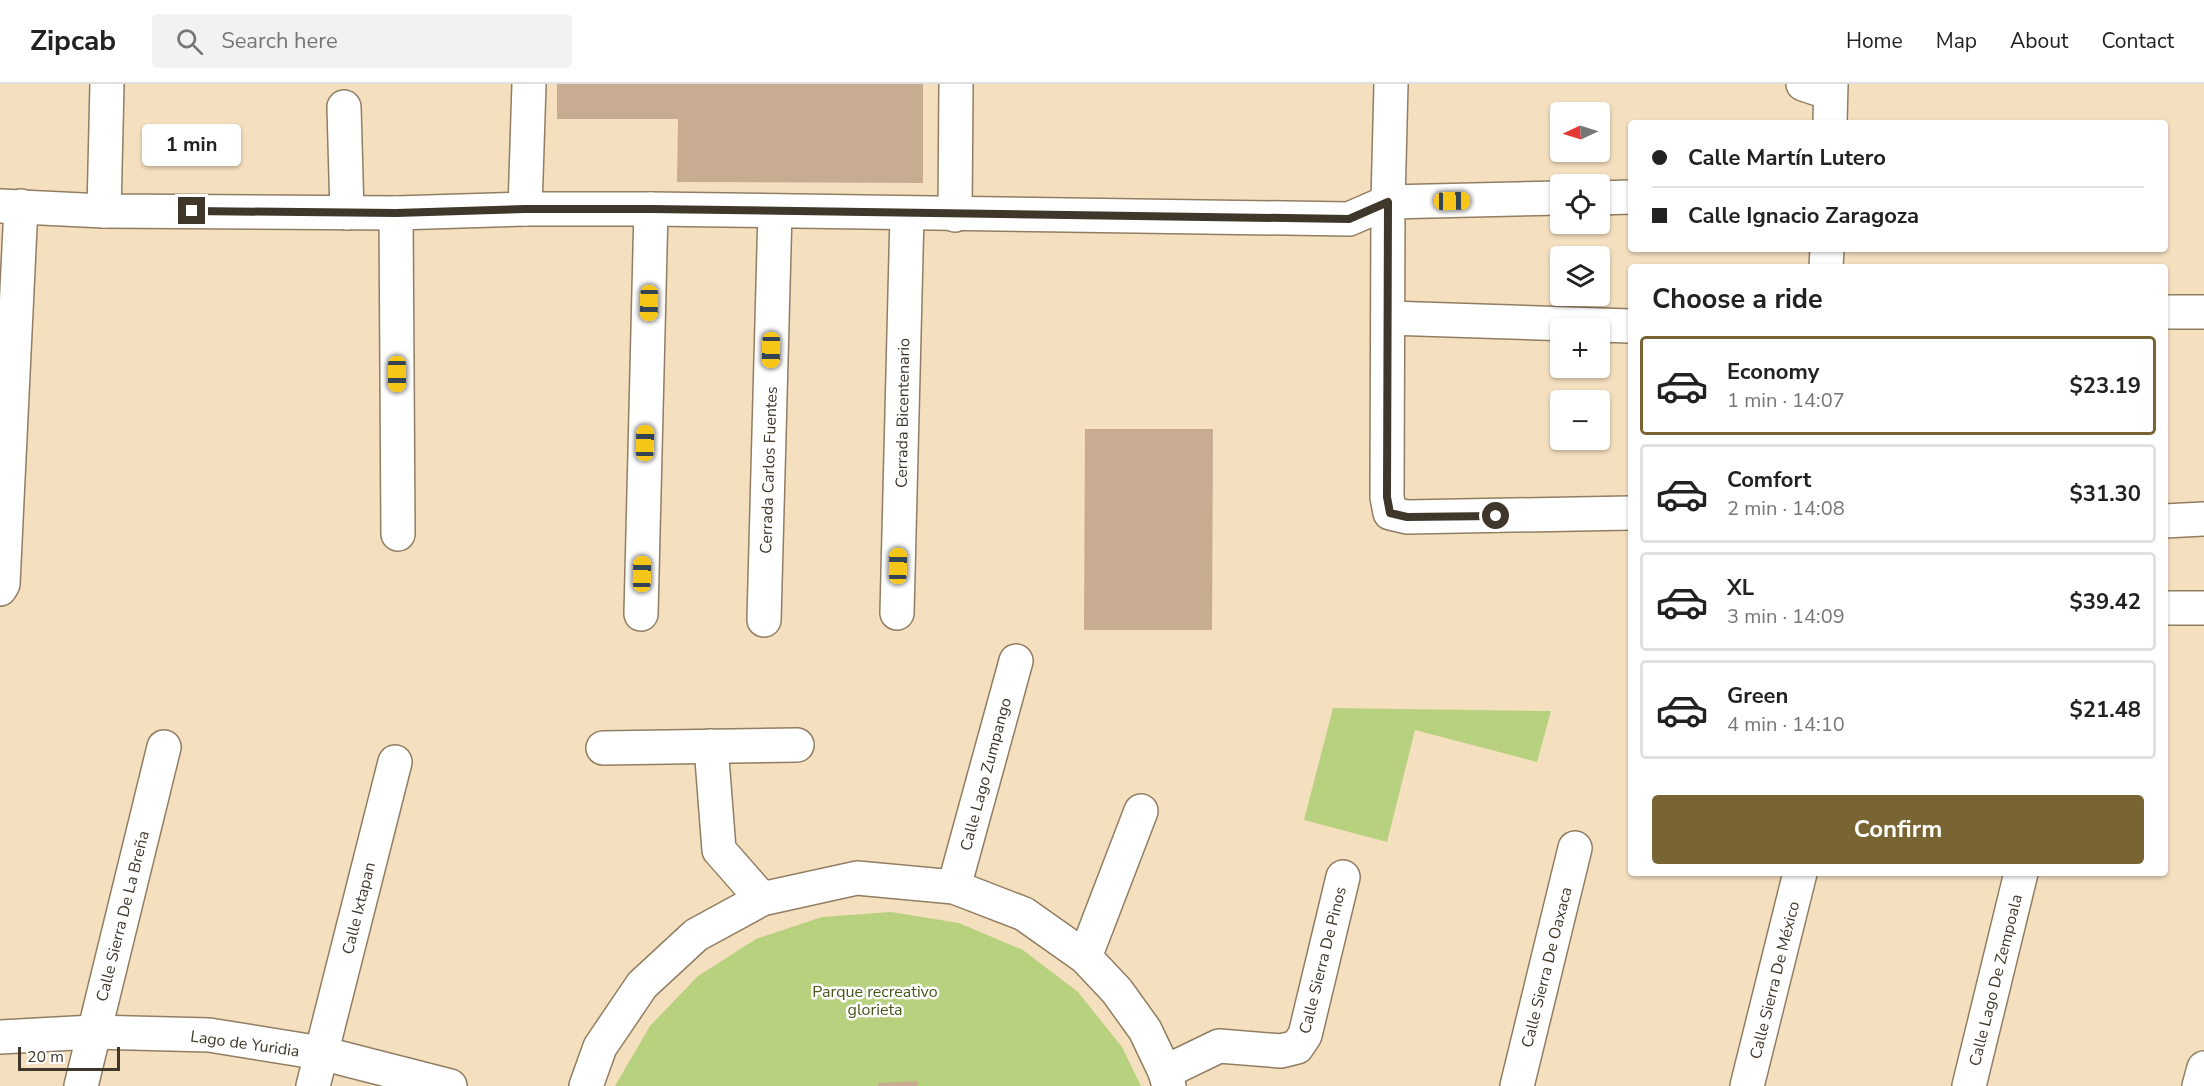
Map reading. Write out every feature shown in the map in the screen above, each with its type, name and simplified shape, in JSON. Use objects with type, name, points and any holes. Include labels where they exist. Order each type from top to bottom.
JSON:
[{"type":"street","points":[[104,210],[106,84]]},
{"type":"street","points":[[525,209],[529,84]]},
{"type":"street","points":[[955,215],[956,84]]},
{"type":"street","points":[[1391,84],[1388,202],[1387,497],[1390,513],[1407,517],[1628,513]]},
{"type":"street","points":[[344,107],[347,213]]},
{"type":"street","points":[[1610,198],[1628,197]]},
{"type":"street","points":[[1,586],[10,206],[104,210],[347,213],[651,209],[1349,219],[1388,202],[1550,198]]},
{"type":"street","points":[[642,614],[651,209]]},
{"type":"street","name":"Cerrada Carlos Fuentes","points":[[764,620],[775,211]]},
{"type":"street","points":[[396,213],[398,534]]},
{"type":"street","name":"Cerrada Bicentenario","points":[[897,613],[907,214]]},
{"type":"street","points":[[2168,312],[2204,312]]},
{"type":"street","points":[[1388,318],[1628,326]]},
{"type":"street","points":[[2168,520],[2204,519]]},
{"type":"street","points":[[2168,608],[2204,608]]},
{"type":"street","name":"Calle Lago Zumpango","points":[[954,887],[1016,661]]},
{"type":"street","points":[[603,748],[797,745]]},
{"type":"street","points":[[711,746],[719,850],[762,899]]},
{"type":"street","name":"Calle Sierra De La Breña","points":[[81,1086],[164,747]]},
{"type":"street","name":"Calle Ixtapan","points":[[313,1086],[395,762]]},
{"type":"street","points":[[1085,957],[1141,811]]},
{"type":"street","name":"Calle Sierra De Oaxaca","points":[[1517,1086],[1575,848]]},
{"type":"street","name":"Calle Sierra De México","points":[[1747,1086],[1799,876]]},
{"type":"street","name":"Calle Lago De Zempoala","points":[[1969,1086],[2020,876]]},
{"type":"street","name":"Calle Sierra De Pinos","points":[[1167,1079],[1219,1046],[1281,1051],[1298,1047],[1305,1035],[1342,877]]},
{"type":"street","points":[[586,1086],[600,1047],[642,985],[696,935],[762,899],[857,878],[954,887],[1024,914],[1085,957],[1118,991],[1145,1030],[1167,1079]]},
{"type":"street","name":"Lago de Yuridia","points":[[0,1037],[93,1032],[209,1035],[321,1053],[450,1086]]},
{"type":"street","points":[[2199,1086],[2204,1068]]},
{"type":"green space","points":[[1333,708],[1551,711],[1537,762],[1415,730],[1387,842],[1304,820]]},
{"type":"green space","name":"Parque recreativo glorieta","points":[[891,912],[959,923],[1023,950],[1078,992],[1122,1047],[1141,1086],[615,1086],[650,1026],[698,976],[756,939],[822,917]]},
{"type":"building","points":[[557,84],[923,84],[923,183],[677,182],[678,119],[557,119]]},
{"type":"building","points":[[1085,429],[1213,429],[1212,630],[1084,630]]},
{"type":"building","points":[[917,1081],[918,1086],[878,1086],[878,1083]]},
{"type":"route","points":[[192,211],[396,213],[525,209],[651,209],[1349,219],[1388,202],[1387,497],[1390,513],[1407,517],[1496,516]]}]
